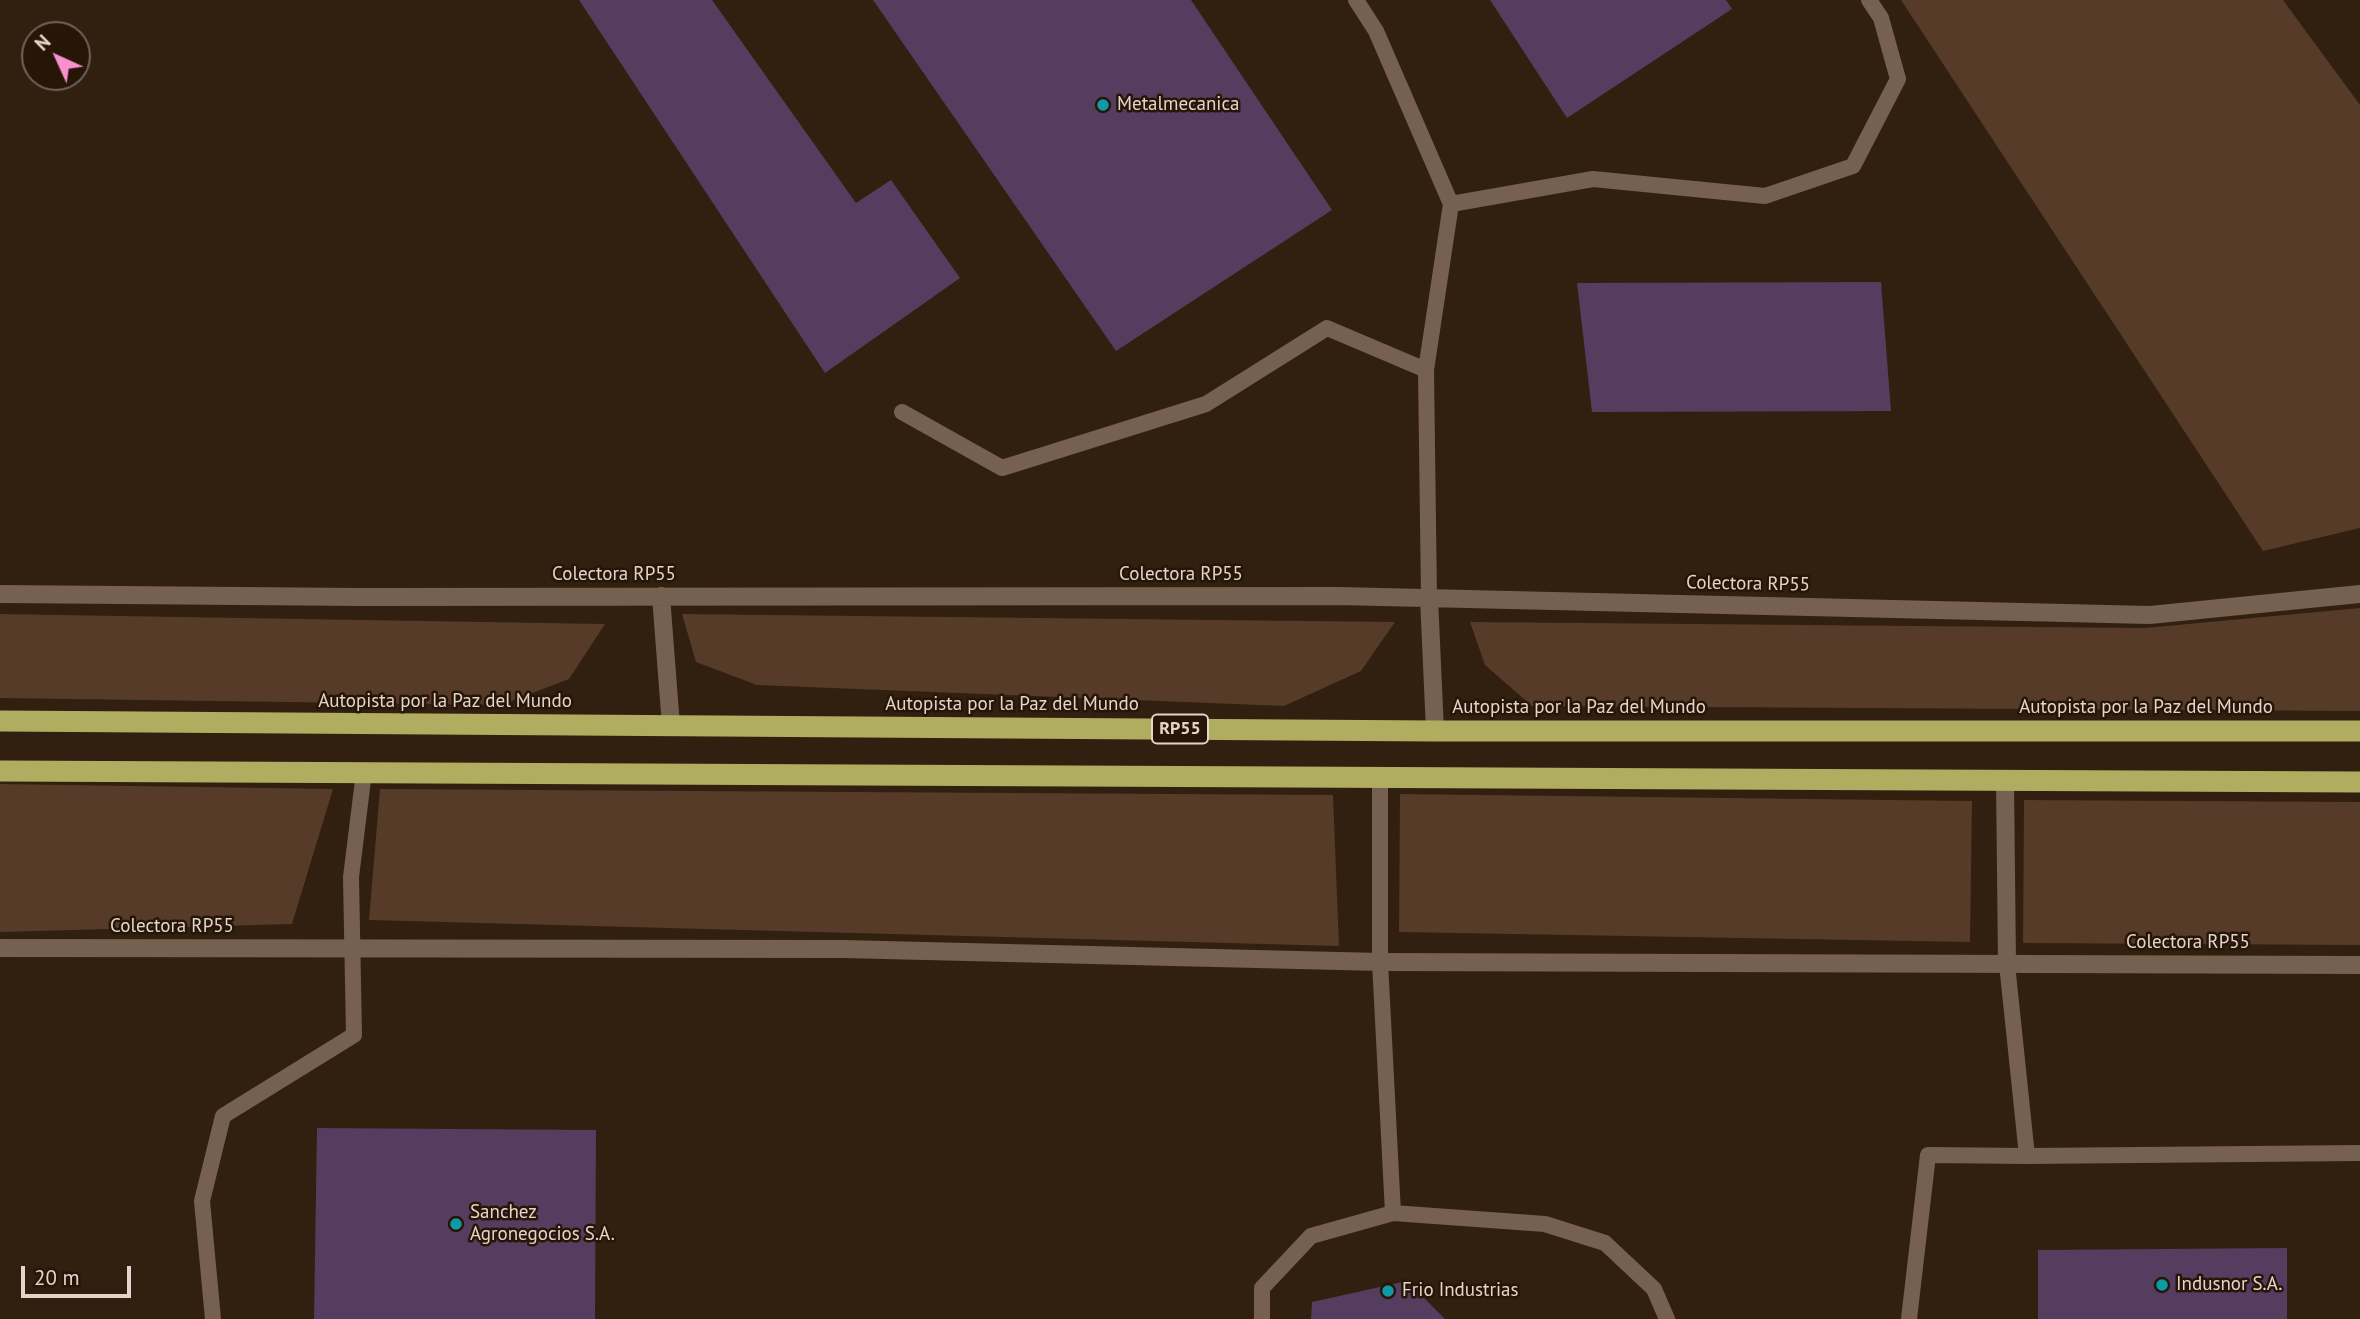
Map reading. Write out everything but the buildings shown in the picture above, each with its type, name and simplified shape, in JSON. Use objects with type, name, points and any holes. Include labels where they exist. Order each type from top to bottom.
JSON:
[{"type":"highway","name":"Autopista por la Paz del Mundo","points":[[0,721],[1435,731],[2360,731]]},
{"type":"highway","points":[[0,771],[2360,782]]},
{"type":"street","name":"Colectora RP55","points":[[0,594],[1339,596],[2150,615],[2360,594]]},
{"type":"street","points":[[661,596],[671,726]]},
{"type":"street","points":[[1429,598],[1435,731]]},
{"type":"street","points":[[2005,780],[2007,964]]},
{"type":"street","name":"Colectora RP55","points":[[0,948],[843,949],[1380,962],[2360,965]]},
{"type":"lane","points":[[1356,0],[1376,31],[1451,204],[1426,370],[1429,598]]},
{"type":"lane","points":[[1451,204],[1592,179],[1765,196],[1853,166],[1898,79],[1881,18],[1869,0]]},
{"type":"lane","points":[[902,412],[1002,468],[1206,404],[1326,328],[1426,370]]},
{"type":"lane","points":[[213,1319],[202,1201],[223,1116],[354,1035],[351,877],[364,772]]},
{"type":"lane","points":[[1380,779],[1380,962],[1393,1213]]},
{"type":"lane","points":[[2007,964],[2027,1156]]},
{"type":"lane","points":[[1909,1319],[1928,1155],[2360,1153]]},
{"type":"lane","points":[[1262,1319],[1262,1289],[1311,1236],[1393,1213],[1545,1224],[1605,1243],[1654,1289],[1667,1319]]},
{"type":"shaded area","points":[[1901,0],[2283,0],[2360,105],[2360,528],[2263,551]]},
{"type":"shaded area","points":[[2360,608],[2360,711],[1532,706],[1485,665],[1470,622],[2145,628]]},
{"type":"shaded area","points":[[0,614],[605,624],[569,679],[501,705],[0,698]]},
{"type":"shaded area","points":[[682,614],[1395,622],[1361,671],[1284,706],[757,685],[696,662]]},
{"type":"shaded area","points":[[0,784],[333,789],[292,924],[0,932]]},
{"type":"shaded area","points":[[380,789],[1333,795],[1339,946],[369,920]]},
{"type":"shaded area","points":[[1400,794],[1972,801],[1970,942],[1399,932]]},
{"type":"shaded area","points":[[2024,800],[2360,802],[2360,945],[2023,943]]},
{"type":"place","name":"Metalmecanica","points":[[1103,105]]},
{"type":"place","name":"Sanchez Agronegocios S.A.","points":[[456,1224]]},
{"type":"place","name":"Indusnor S.A.","points":[[2162,1285]]},
{"type":"place","name":"Frio Industrias","points":[[1388,1291]]}]
